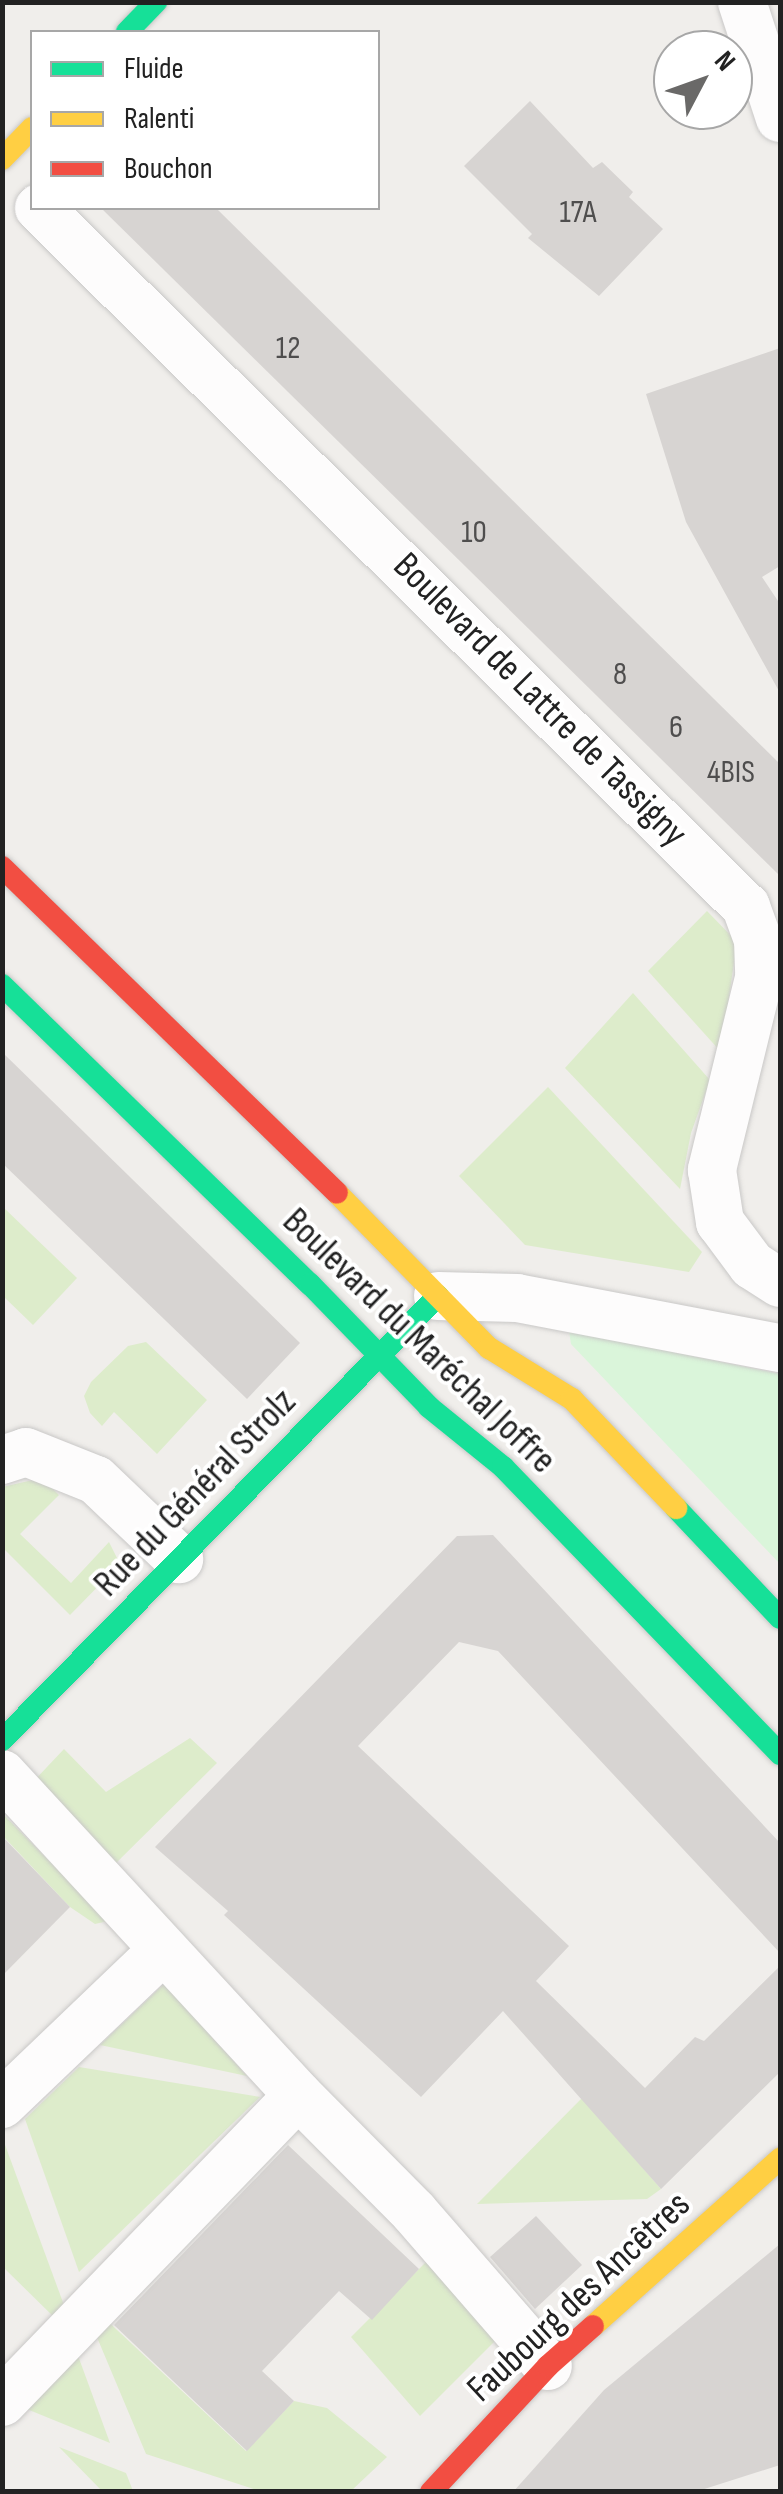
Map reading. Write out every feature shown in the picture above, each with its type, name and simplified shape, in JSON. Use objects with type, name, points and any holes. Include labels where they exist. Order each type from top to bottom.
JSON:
[{"type":"main road","points":[[129,30],[156,2]]},
{"type":"main road","points":[[2,159],[30,130]]},
{"type":"main road","name":"Boulevard du Maréchal Joffre","points":[[2,867],[489,1348],[572,1400],[780,1618]]},
{"type":"main road","name":"Boulevard du Maréchal Joffre","points":[[2,985],[429,1407],[503,1467],[780,1754]]},
{"type":"main road","name":"Rue du Général Strolz","points":[[2,1740],[438,1296]]},
{"type":"main road","name":"Faubourg des Ancêtres","points":[[431,2492],[548,2366],[780,2158]]},
{"type":"street","points":[[742,2],[780,118]]},
{"type":"street","points":[[2,172],[30,199]]},
{"type":"street","name":"Boulevard de Lattre de Tassigny","points":[[41,210],[746,908],[758,940],[759,978],[712,1170],[720,1222],[752,1265],[780,1283]]},
{"type":"street","points":[[438,1296],[534,1301],[780,1348]]},
{"type":"street","points":[[2,1460],[26,1452],[96,1480],[179,1560]]},
{"type":"street","points":[[2,1774],[298,2094],[414,2212],[548,2366]]},
{"type":"street","points":[[2,2104],[163,1950]]},
{"type":"street","points":[[2,2402],[298,2094]]},
{"type":"green space","points":[[707,911],[737,942],[721,1052],[648,971]]},
{"type":"green space","points":[[633,993],[710,1080],[691,1133],[680,1189],[565,1068]]},
{"type":"green space","points":[[548,1087],[702,1252],[689,1272],[525,1245],[459,1176]]},
{"type":"green space","points":[[3,1207],[77,1278],[33,1325],[3,1296]]},
{"type":"green space","points":[[569,1331],[780,1374],[780,1564],[571,1344]]},
{"type":"green space","points":[[146,1342],[207,1400],[157,1454],[114,1412],[102,1426],[90,1413],[84,1396],[91,1382],[128,1346]]},
{"type":"green space","points":[[33,1480],[49,1485],[59,1495],[20,1534],[71,1583],[109,1542],[120,1564],[70,1615],[3,1548],[2,1487]]},
{"type":"green space","points":[[190,1738],[217,1763],[110,1869],[30,1785],[64,1749],[106,1792]]},
{"type":"green space","points":[[2,1813],[108,1921],[95,1924],[70,1907],[3,1836]]},
{"type":"green space","points":[[164,1984],[247,2076],[100,2045]]},
{"type":"green space","points":[[79,2067],[260,2097],[79,2272],[25,2119]]},
{"type":"green space","points":[[582,2098],[661,2189],[647,2199],[477,2204]]},
{"type":"green space","points":[[4,2142],[68,2316],[61,2324],[3,2267]]},
{"type":"green space","points":[[426,2262],[495,2341],[420,2416],[351,2337]]},
{"type":"green space","points":[[100,2314],[246,2451],[294,2401],[327,2408],[387,2457],[351,2491],[263,2492],[146,2454],[91,2323]]},
{"type":"green space","points":[[73,2342],[110,2443],[12,2403]]},
{"type":"green space","points":[[59,2447],[126,2473],[133,2491],[102,2491]]},
{"type":"building","points":[[530,101],[593,168],[602,162],[633,192],[629,197],[663,229],[599,296],[528,238],[532,234],[464,166]]},
{"type":"building","points":[[103,210],[218,210],[780,764],[780,876]]},
{"type":"building","points":[[780,348],[780,566],[762,577],[780,604],[780,693],[686,522],[646,394]]},
{"type":"building","points":[[2,1052],[300,1343],[247,1399],[2,1163]]},
{"type":"building","points":[[493,1535],[780,1843],[780,1953],[498,1651],[459,1642],[358,1746],[569,1946],[536,1981],[645,2088],[695,2037],[704,2041],[780,1966],[780,2072],[661,2189],[503,2011],[421,2097],[224,1915],[228,1911],[155,1847],[457,1536]]},
{"type":"building","points":[[2,1836],[70,1907],[2,1976]]},
{"type":"building","points":[[288,2145],[419,2269],[372,2320],[339,2291],[262,2371],[294,2401],[247,2451],[114,2325]]},
{"type":"building","points":[[536,2216],[582,2265],[535,2309],[490,2257]]},
{"type":"building","points":[[780,2244],[780,2465],[695,2492],[513,2492],[604,2390]]},
{"type":"traffic: fast","points":[[129,30],[156,2]]},
{"type":"traffic: fast","points":[[2,985],[310,1284],[429,1407],[503,1467],[780,1754]]},
{"type":"traffic: fast","points":[[2,1740],[438,1296]]},
{"type":"traffic: fast","points":[[676,1508],[780,1618]]},
{"type":"traffic: slow","points":[[2,159],[30,130]]},
{"type":"traffic: slow","points":[[337,1193],[489,1348],[572,1399],[676,1508]]},
{"type":"traffic: slow","points":[[593,2326],[780,2159]]},
{"type":"traffic: jam","points":[[2,867],[337,1193]]},
{"type":"traffic: jam","points":[[431,2492],[548,2366],[593,2326]]}]
